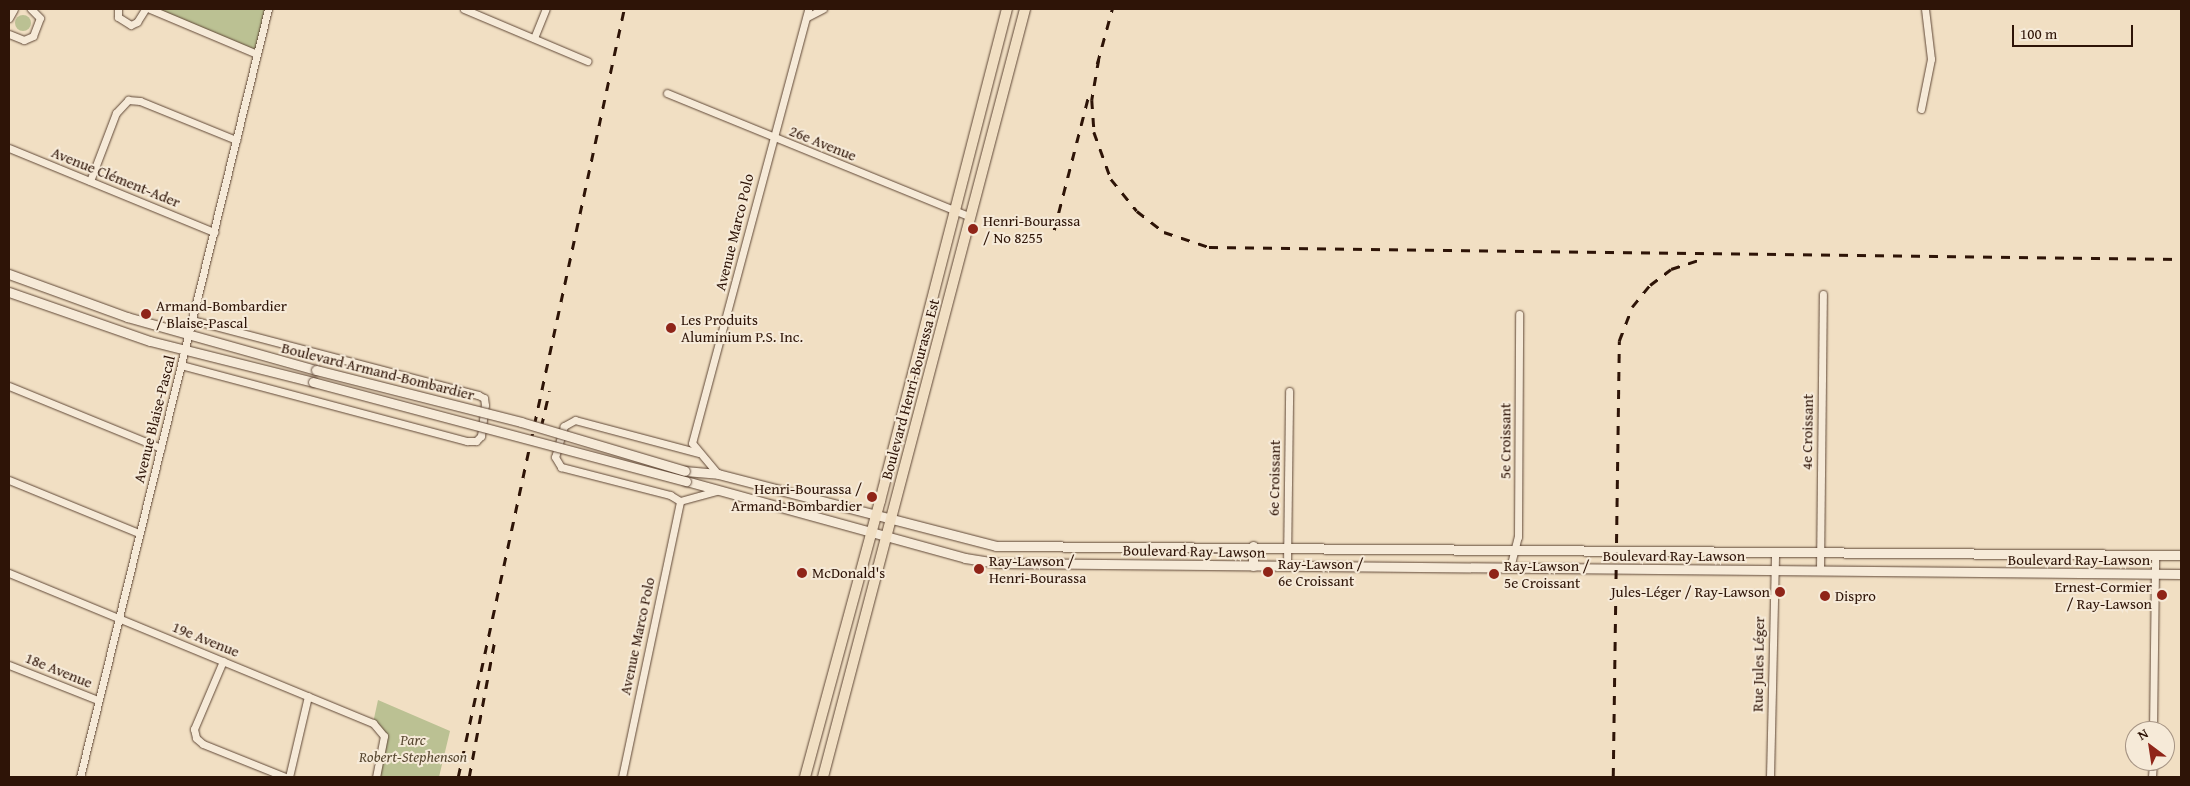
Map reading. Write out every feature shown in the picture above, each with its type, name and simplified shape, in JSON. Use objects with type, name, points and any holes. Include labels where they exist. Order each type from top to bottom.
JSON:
[{"type":"main road","name":"Boulevard Henri-Bourassa Est","points":[[805,777],[876,515],[953,211],[1007,9]]},
{"type":"main road","name":"Boulevard Henri-Bourassa Est","points":[[823,777],[969,216],[1025,9]]},
{"type":"street","points":[[9,18],[14,9]]},
{"type":"street","points":[[9,34],[24,40],[33,36],[40,18],[31,9]]},
{"type":"street","points":[[118,9],[118,17],[131,24],[137,22],[145,9]]},
{"type":"street","points":[[150,9],[256,54]]},
{"type":"street","name":"Avenue Blaise-Pascal","points":[[80,777],[268,9]]},
{"type":"street","points":[[464,9],[588,61]]},
{"type":"street","points":[[534,38],[546,9]]},
{"type":"street","name":"Avenue Marco Polo","points":[[700,453],[692,443],[772,137],[808,9]]},
{"type":"street","points":[[807,17],[823,9]]},
{"type":"street","points":[[1921,109],[1932,59],[1925,9]]},
{"type":"street","name":"26e Avenue","points":[[667,93],[969,216]]},
{"type":"street","points":[[90,181],[116,114],[128,100],[140,101],[236,140]]},
{"type":"street","name":"Avenue Clément-Ader","points":[[9,148],[214,232]]},
{"type":"street","name":"Boulevard Armand-Bombardier","points":[[9,274],[127,317],[316,370],[521,422],[685,476],[720,490],[871,531]]},
{"type":"street","name":"Boulevard Armand-Bombardier","points":[[9,292],[185,350],[685,476],[718,474],[876,515]]},
{"type":"street","name":"4e Croissant","points":[[1820,570],[1823,294]]},
{"type":"street","name":"5e Croissant","points":[[1510,568],[1518,537],[1519,314]]},
{"type":"street","name":"Boulevard Armand-Bombardier","points":[[181,365],[467,441],[476,441],[481,436],[485,404],[484,398],[478,395],[192,320]]},
{"type":"street","points":[[9,386],[161,448]]},
{"type":"street","name":"6e Croissant","points":[[1287,566],[1289,390]]},
{"type":"street","points":[[718,474],[700,453],[575,420],[564,426],[555,457],[561,467],[670,495],[680,501],[720,490]]},
{"type":"street","points":[[9,480],[139,533]]},
{"type":"street","name":"Avenue Marco Polo","points":[[622,777],[680,501]]},
{"type":"street","name":"Boulevard Ray-Lawson","points":[[876,515],[996,546],[1253,546],[2181,555]]},
{"type":"street","name":"Boulevard Ray-Lawson","points":[[871,531],[998,563],[2181,574]]},
{"type":"street","points":[[1253,546],[1253,566]]},
{"type":"street","name":"Rue Jules Léger","points":[[1770,777],[1775,551]]},
{"type":"street","points":[[2153,721],[2155,554]]},
{"type":"street","name":"19e Avenue","points":[[9,573],[373,723],[382,731],[384,740],[376,777]]},
{"type":"street","points":[[223,661],[194,729],[196,738],[203,744],[285,777]]},
{"type":"street","name":"18e Avenue","points":[[9,665],[98,700]]},
{"type":"street","points":[[289,777],[308,696]]},
{"type":"green space","points":[[150,9],[268,9],[257,54]]},
{"type":"green space","points":[[20,15],[26,15],[31,20],[29,29],[20,31],[15,26],[15,20]]},
{"type":"green space","name":"Parc Robert-Stephenson","points":[[378,700],[450,731],[439,777],[376,777],[384,740],[373,723]]},
{"type":"railway","points":[[458,777],[624,9]]},
{"type":"railway","points":[[1097,64],[1112,9]]},
{"type":"railway","points":[[1099,59],[1092,100],[1094,132],[1111,179],[1137,211],[1164,232],[1209,247],[2181,259]]},
{"type":"railway","points":[[1054,230],[1088,98]]},
{"type":"railway","points":[[1613,777],[1619,341],[1632,307],[1650,285],[1671,269],[1704,258]]},
{"type":"railway","points":[[541,427],[549,391]]},
{"type":"railway","points":[[469,777],[495,638]]},
{"type":"place","name":"Henri-Bourassa / No 8255","points":[[973,229]]},
{"type":"place","name":"Armand-Bombardier / Blaise-Pascal","points":[[146,314]]},
{"type":"place","name":"Les Produits Aluminium P.S. Inc.","points":[[671,328]]},
{"type":"place","name":"Henri-Bourassa / Armand-Bombardier","points":[[872,497]]},
{"type":"place","name":"Ray-Lawson / Henri-Bourassa","points":[[979,569]]},
{"type":"place","name":"Ray-Lawson / 6e Croissant","points":[[1268,572]]},
{"type":"place","name":"McDonald's","points":[[802,573]]},
{"type":"place","name":"Ray-Lawson / 5e Croissant","points":[[1494,574]]},
{"type":"place","name":"Jules-Léger / Ray-Lawson","points":[[1780,592]]},
{"type":"place","name":"Ernest-Cormier / Ray-Lawson","points":[[2162,595]]},
{"type":"place","name":"Dispro","points":[[1825,596]]}]
